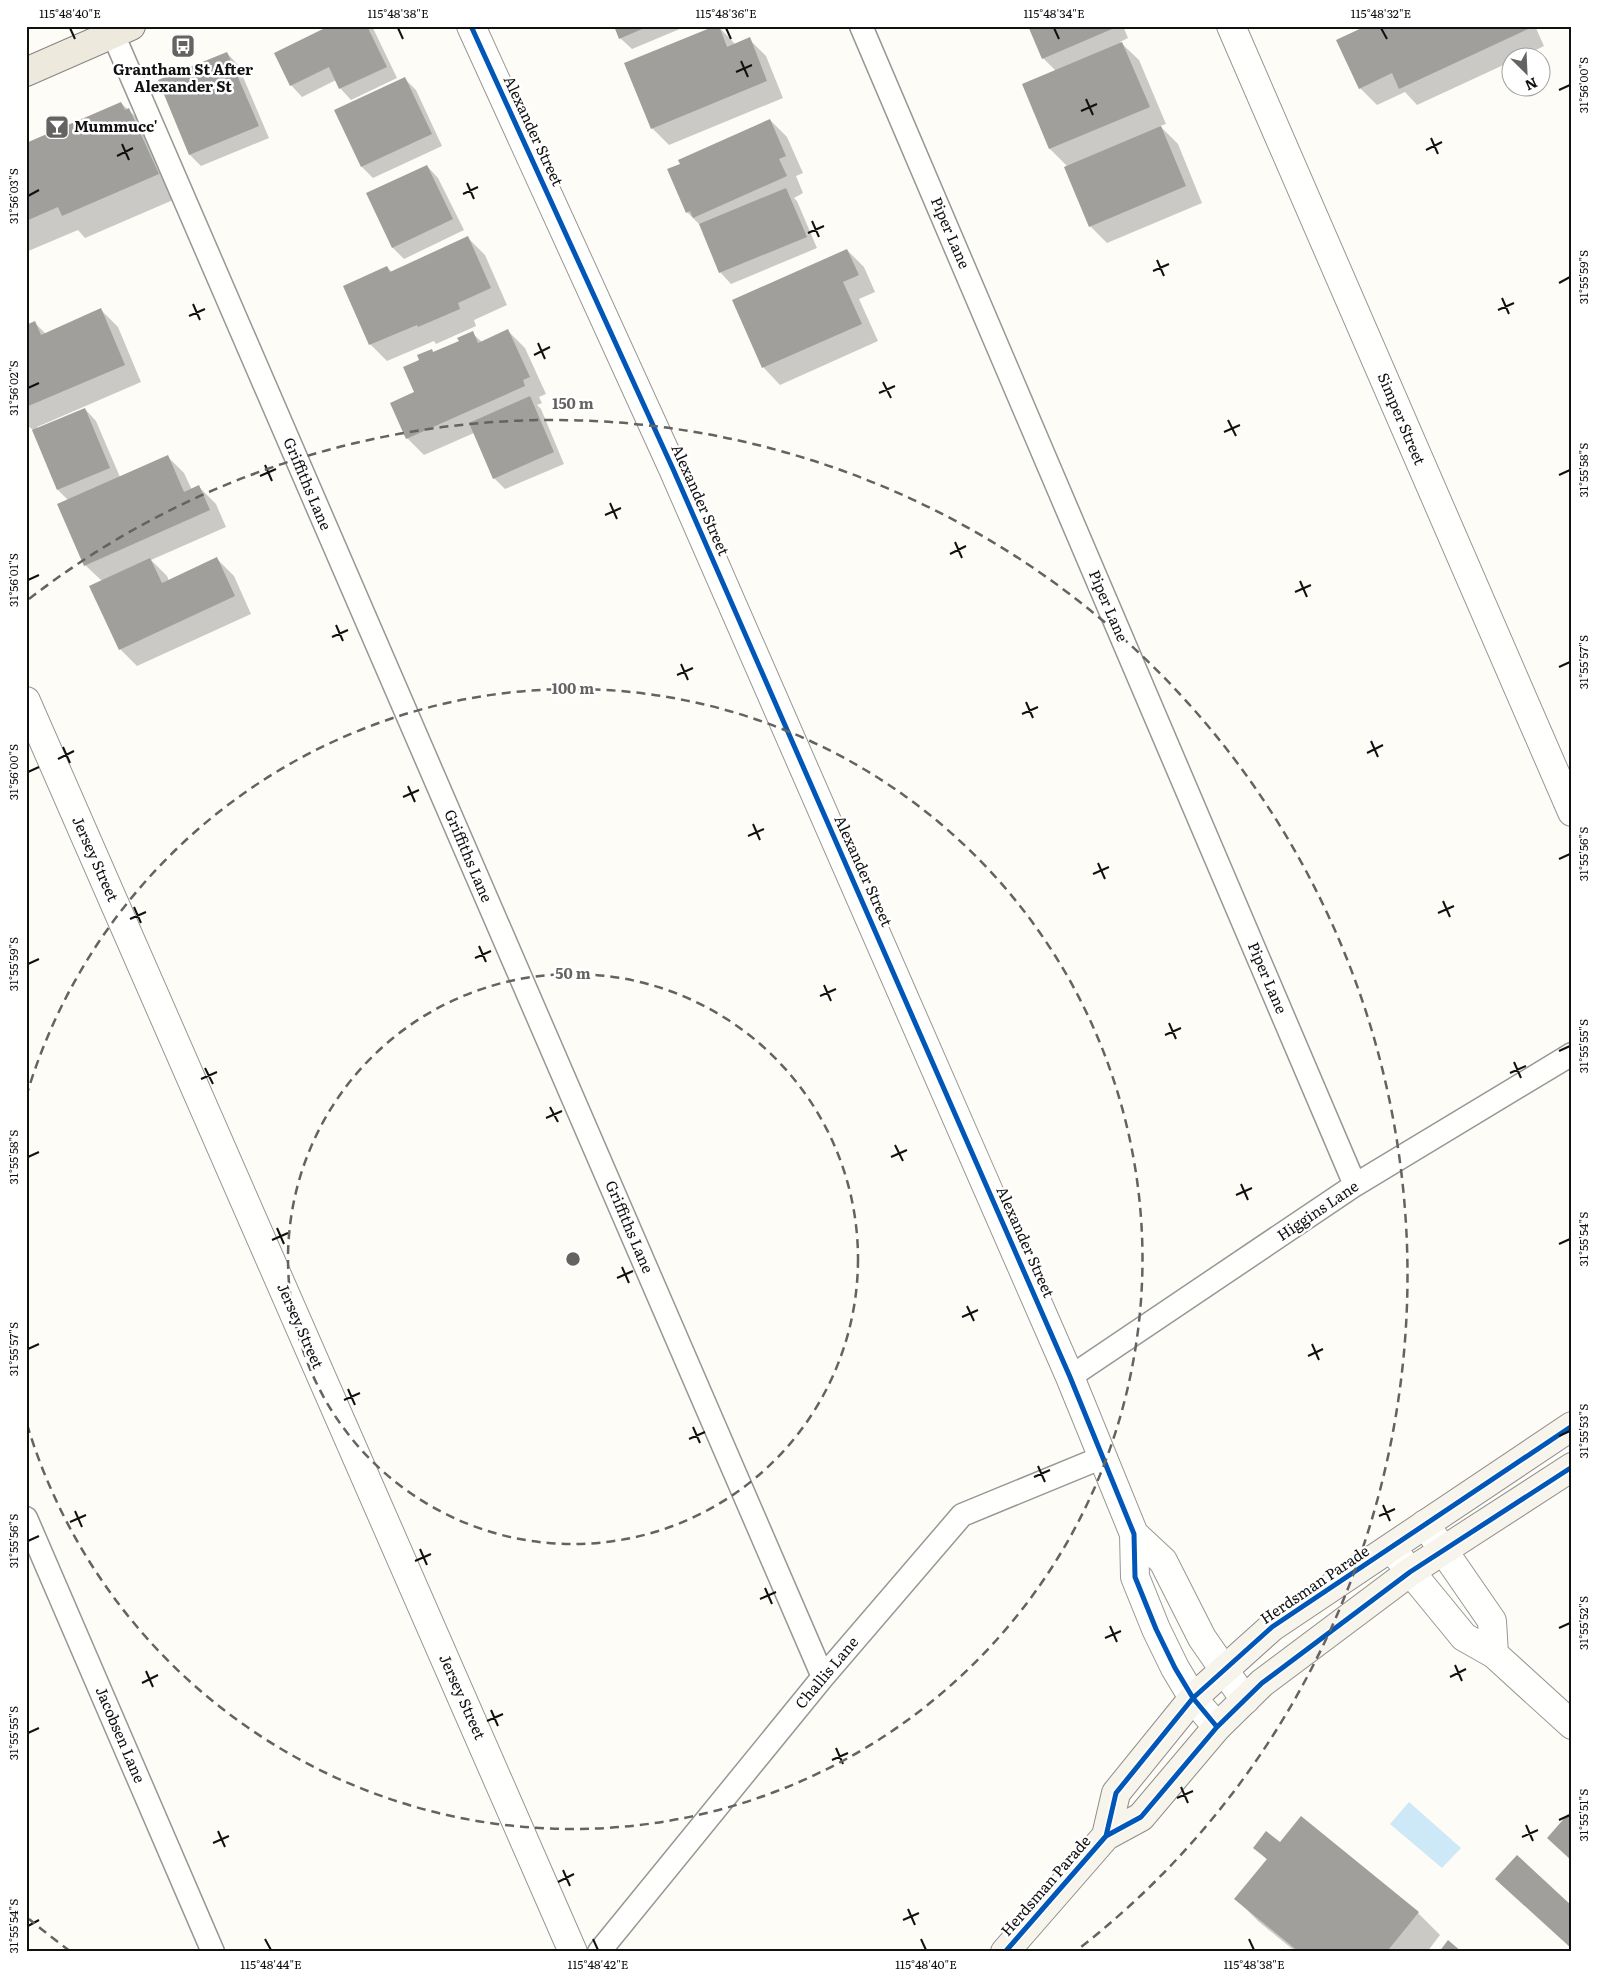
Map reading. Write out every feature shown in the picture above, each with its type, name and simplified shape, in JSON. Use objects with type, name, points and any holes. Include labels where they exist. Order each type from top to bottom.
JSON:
[{"type":"main road","points":[[26,72],[122,30]]},
{"type":"main road","name":"Herdsman Parade","points":[[1106,1836],[1116,1793],[1193,1698],[1272,1627],[1572,1426]]},
{"type":"main road","name":"Herdsman Parade","points":[[1005,1952],[1106,1836],[1140,1817],[1218,1727],[1262,1684],[1410,1572],[1572,1467]]},
{"type":"street","name":"Alexander Street","points":[[471,26],[673,469],[1070,1377],[1134,1534],[1135,1577],[1156,1629],[1175,1668],[1193,1698],[1218,1727]]},
{"type":"street","name":"Simper Street","points":[[1231,26],[1572,812]]},
{"type":"street","name":"Jersey Street","points":[[26,700],[573,1952]]},
{"type":"street","points":[[1425,1524],[1492,1621],[1494,1654]]},
{"type":"street","name":"Alexander Street","points":[[1134,1534],[1164,1561],[1202,1638],[1245,1700]]},
{"type":"street","points":[[1391,1548],[1464,1637],[1494,1654],[1572,1725]]},
{"type":"lane","name":"Piper Lane","points":[[862,26],[1355,1185]]},
{"type":"lane","name":"Griffiths Lane","points":[[122,30],[823,1677]]},
{"type":"lane","name":"Higgins Lane","points":[[1070,1377],[1355,1185],[1572,1054]]},
{"type":"lane","name":"Challis Lane","points":[[599,1952],[823,1677],[962,1515],[1103,1457]]},
{"type":"lane","name":"Jacobsen Lane","points":[[26,1518],[213,1952]]},
{"type":"water","points":[[1409,1802],[1461,1848],[1442,1868],[1390,1824]]},
{"type":"building","points":[[329,26],[367,26],[387,67],[339,89],[329,67],[290,86],[274,53]]},
{"type":"building","points":[[614,26],[649,26],[619,39]]},
{"type":"building","points":[[719,26],[727,47],[750,37],[767,81],[651,129],[624,63]]},
{"type":"building","points":[[1028,26],[1119,26],[1042,59]]},
{"type":"building","points":[[1366,26],[1527,26],[1528,29],[1399,89],[1392,73],[1359,89],[1336,40]]},
{"type":"building","points":[[1122,42],[1150,107],[1049,149],[1022,84]]},
{"type":"building","points":[[227,52],[259,126],[189,155],[158,80]]},
{"type":"building","points":[[405,77],[432,134],[361,167],[334,110]]},
{"type":"building","points":[[121,102],[125,110],[129,108],[159,174],[62,216],[58,207],[26,221],[26,143]]},
{"type":"building","points":[[770,119],[786,156],[779,159],[787,176],[693,218],[690,211],[686,213],[667,169],[680,164],[678,160]]},
{"type":"building","points":[[1161,126],[1186,186],[1089,227],[1064,167]]},
{"type":"building","points":[[427,165],[453,219],[392,248],[366,193]]},
{"type":"building","points":[[786,188],[807,237],[719,273],[699,224]]},
{"type":"building","points":[[468,236],[491,288],[458,303],[460,309],[369,345],[343,286],[387,266],[390,272]]},
{"type":"building","points":[[847,249],[859,275],[843,282],[862,324],[762,368],[732,300]]},
{"type":"building","points":[[101,308],[125,365],[26,407],[26,325],[35,321],[41,335]]},
{"type":"building","points":[[508,329],[530,377],[523,380],[525,386],[406,439],[390,403],[414,392],[403,367],[419,360],[417,355],[432,349],[433,352],[459,341],[457,338],[473,331],[478,343]]},
{"type":"building","points":[[530,396],[554,452],[493,479],[469,423]]},
{"type":"building","points":[[85,408],[110,468],[57,490],[32,430]]},
{"type":"building","points":[[168,455],[184,492],[199,485],[210,510],[84,566],[57,504]]},
{"type":"building","points":[[217,557],[235,596],[119,650],[89,586],[150,558],[162,583]]},
{"type":"building","points":[[1568,1814],[1572,1817],[1572,1861],[1547,1838]]},
{"type":"building","points":[[1301,1816],[1419,1912],[1389,1949],[1392,1952],[1299,1952],[1234,1899],[1267,1859],[1253,1848],[1266,1831],[1280,1842]]},
{"type":"building","points":[[1517,1855],[1572,1906],[1572,1949],[1495,1879]]},
{"type":"building","points":[[1448,1940],[1462,1952],[1439,1952]]},
{"type":"cycle path","points":[[471,26],[673,469],[1070,1377],[1134,1534],[1135,1577],[1156,1629],[1175,1668],[1193,1698],[1217,1727]]},
{"type":"cycle path","points":[[1106,1836],[1116,1793],[1193,1698],[1272,1627],[1572,1426]]},
{"type":"cycle path","points":[[1005,1952],[1106,1836],[1141,1817],[1217,1727],[1262,1683],[1410,1572],[1572,1467]]},
{"type":"place","name":"Grantham St After Alexander St","points":[[183,46]]},
{"type":"place","name":"Mummucc'","points":[[57,127]]}]
